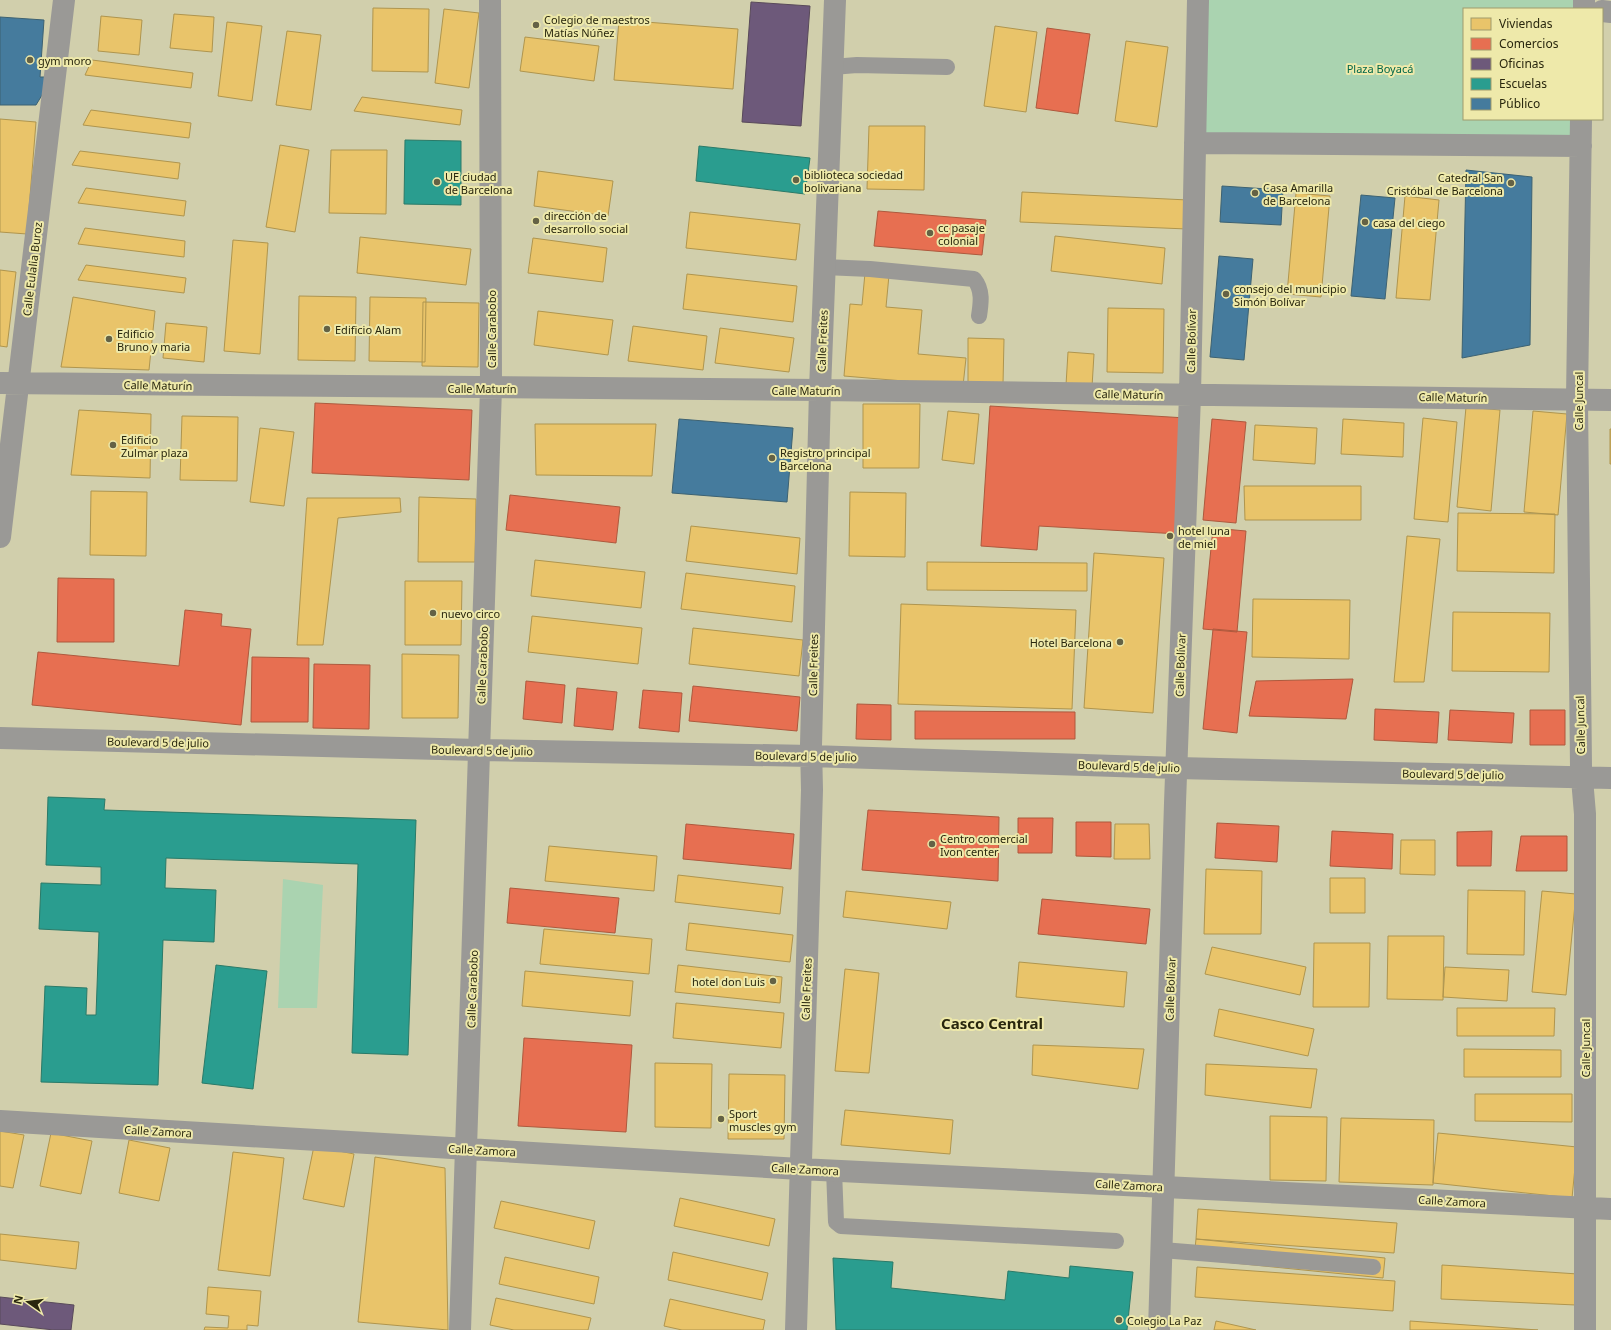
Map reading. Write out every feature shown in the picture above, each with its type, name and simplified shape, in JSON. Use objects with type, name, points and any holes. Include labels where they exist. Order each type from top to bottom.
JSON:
[{"type":"street","name":"Calle Eulalia Buroz","points":[[0,537],[9,383],[64,0]]},
{"type":"street","name":"Calle Carabobo","points":[[460,1330],[491,388],[490,0]]},
{"type":"street","name":"Calle Freites","points":[[796,1330],[812,790],[811,756],[820,390],[835,0]]},
{"type":"street","name":"Calle Bolívar","points":[[1159,1330],[1190,395],[1198,0]]},
{"type":"street","name":"Calle Juncal","points":[[1582,120],[1577,398],[1581,767],[1585,814],[1585,1330]]},
{"type":"street","points":[[1195,143],[1581,146]]},
{"type":"street","name":"Calle Maturín","points":[[9,383],[1577,398],[1611,400]]},
{"type":"street","name":"Boulevard 5 de julio","points":[[0,738],[479,750],[811,756],[1177,768],[1611,778]]},
{"type":"street","name":"Calle Zamora","points":[[0,1121],[800,1169],[1611,1209]]},
{"type":"lane","points":[[832,66],[857,65],[947,67]]},
{"type":"lane","points":[[824,268],[870,269],[974,279],[980,286],[981,299],[979,316]]},
{"type":"lane","points":[[834,1170],[836,1222],[841,1226],[1116,1240]]},
{"type":"lane","points":[[1162,1250],[1372,1266]]},
{"type":"green space","name":"Plaza Boyacá","points":[[1203,0],[1580,0],[1580,8],[1463,8],[1463,120],[1578,120],[1578,140],[1201,135]]},
{"type":"green space","points":[[283,879],[323,885],[317,1008],[278,1008]]},
{"type":"building: Viviendas","points":[[373,8],[429,9],[428,72],[372,71]]},
{"type":"building: Viviendas","points":[[444,9],[479,13],[469,88],[435,83]]},
{"type":"building: Viviendas","points":[[174,14],[214,17],[212,52],[170,48]]},
{"type":"building: Viviendas","points":[[101,16],[142,20],[139,55],[98,51]]},
{"type":"building: Viviendas","points":[[619,20],[738,29],[733,89],[614,80]]},
{"type":"building: Viviendas","points":[[227,22],[262,26],[252,101],[218,96]]},
{"type":"building: Viviendas","points":[[995,26],[1037,32],[1026,112],[984,106]]},
{"type":"building: Viviendas","points":[[287,31],[321,35],[311,110],[276,105]]},
{"type":"building: Viviendas","points":[[525,37],[599,46],[594,81],[520,71]]},
{"type":"building: Viviendas","points":[[1126,41],[1168,47],[1157,127],[1115,121]]},
{"type":"building: Viviendas","points":[[92,60],[193,73],[191,88],[85,75]]},
{"type":"building: Viviendas","points":[[362,97],[462,110],[460,125],[354,111]]},
{"type":"building: Viviendas","points":[[91,110],[191,123],[189,138],[83,125]]},
{"type":"building: Viviendas","points":[[0,119],[36,122],[27,234],[0,232]]},
{"type":"building: Viviendas","points":[[869,126],[925,126],[924,190],[867,189]]},
{"type":"building: Viviendas","points":[[280,145],[309,150],[295,232],[266,227]]},
{"type":"building: Viviendas","points":[[331,150],[387,150],[386,214],[329,213]]},
{"type":"building: Viviendas","points":[[80,151],[180,163],[178,179],[72,165]]},
{"type":"building: Viviendas","points":[[538,171],[613,181],[608,216],[534,206]]},
{"type":"building: Viviendas","points":[[86,188],[186,201],[184,216],[78,203]]},
{"type":"building: Viviendas","points":[[1022,192],[1188,200],[1187,229],[1020,222]]},
{"type":"building: Viviendas","points":[[1296,193],[1330,196],[1321,297],[1287,294]]},
{"type":"building: Viviendas","points":[[1405,196],[1439,200],[1430,300],[1396,298]]},
{"type":"building: Viviendas","points":[[690,212],[800,224],[796,260],[686,248]]},
{"type":"building: Viviendas","points":[[85,228],[185,241],[184,257],[78,244]]},
{"type":"building: Viviendas","points":[[1055,236],[1165,248],[1162,284],[1051,271]]},
{"type":"building: Viviendas","points":[[360,237],[471,249],[466,285],[357,273]]},
{"type":"building: Viviendas","points":[[533,238],[607,248],[603,282],[528,273]]},
{"type":"building: Viviendas","points":[[233,240],[268,243],[260,354],[224,351]]},
{"type":"building: Viviendas","points":[[86,265],[186,278],[184,293],[78,280]]},
{"type":"building: Viviendas","points":[[0,270],[16,272],[7,347],[0,346]]},
{"type":"building: Viviendas","points":[[865,273],[889,275],[886,307],[922,310],[918,354],[966,358],[963,386],[844,376],[850,304],[862,305]]},
{"type":"building: Viviendas","points":[[687,274],[797,286],[793,322],[683,309]]},
{"type":"building: Viviendas","name":"Edificio Alam","points":[[299,296],[356,297],[355,361],[298,360]]},
{"type":"building: Viviendas","name":"Edificio Bruno y maria","points":[[73,297],[155,311],[149,370],[61,367]]},
{"type":"building: Viviendas","points":[[370,297],[426,298],[425,362],[369,361]]},
{"type":"building: Viviendas","points":[[423,302],[479,303],[478,367],[422,366]]},
{"type":"building: Viviendas","points":[[1108,308],[1164,309],[1163,373],[1107,372]]},
{"type":"building: Viviendas","points":[[538,311],[613,320],[608,355],[534,345]]},
{"type":"building: Viviendas","points":[[166,323],[207,327],[204,362],[163,358]]},
{"type":"building: Viviendas","points":[[633,326],[707,336],[703,370],[628,361]]},
{"type":"building: Viviendas","points":[[720,328],[794,338],[789,372],[715,363]]},
{"type":"building: Viviendas","points":[[968,338],[1004,339],[1003,384],[968,384]]},
{"type":"building: Viviendas","points":[[1068,352],[1094,354],[1092,387],[1066,385]]},
{"type":"building: Viviendas","points":[[863,404],[920,404],[919,468],[863,468]]},
{"type":"building: Viviendas","points":[[1466,407],[1500,410],[1491,511],[1457,507]]},
{"type":"building: Viviendas","name":"Edificio Zulmar plaza","points":[[79,410],[151,414],[150,478],[71,475]]},
{"type":"building: Viviendas","points":[[948,411],[979,414],[974,464],[942,460]]},
{"type":"building: Viviendas","points":[[1533,411],[1567,414],[1558,515],[1524,512]]},
{"type":"building: Viviendas","points":[[182,416],[238,417],[237,481],[180,480]]},
{"type":"building: Viviendas","points":[[1423,418],[1457,422],[1448,522],[1414,519]]},
{"type":"building: Viviendas","points":[[1343,419],[1404,423],[1403,457],[1341,454]]},
{"type":"building: Viviendas","points":[[535,424],[656,424],[652,476],[536,475]]},
{"type":"building: Viviendas","points":[[1255,425],[1317,428],[1315,464],[1253,460]]},
{"type":"building: Viviendas","points":[[260,428],[294,432],[284,506],[250,502]]},
{"type":"building: Viviendas","points":[[1611,429],[1611,464],[1610,464]]},
{"type":"building: Viviendas","points":[[1244,486],[1361,486],[1361,520],[1245,520]]},
{"type":"building: Viviendas","points":[[91,491],[147,492],[146,556],[90,555]]},
{"type":"building: Viviendas","points":[[850,492],[906,493],[905,557],[849,556]]},
{"type":"building: Viviendas","points":[[419,497],[476,499],[475,562],[418,562]]},
{"type":"building: Viviendas","points":[[307,498],[400,498],[401,512],[338,518],[323,645],[297,645]]},
{"type":"building: Viviendas","points":[[1458,513],[1555,514],[1554,573],[1457,571]]},
{"type":"building: Viviendas","points":[[691,526],[800,538],[797,574],[686,561]]},
{"type":"building: Viviendas","points":[[1407,536],[1440,539],[1424,682],[1394,682]]},
{"type":"building: Viviendas","points":[[1094,553],[1164,558],[1153,713],[1084,708]]},
{"type":"building: Viviendas","points":[[535,560],[645,572],[641,608],[531,596]]},
{"type":"building: Viviendas","points":[[927,562],[1087,563],[1087,591],[927,590]]},
{"type":"building: Viviendas","points":[[686,573],[795,586],[792,622],[681,609]]},
{"type":"building: Viviendas","name":"nuevo circo","points":[[405,581],[462,581],[461,645],[405,645]]},
{"type":"building: Viviendas","points":[[1253,599],[1350,600],[1349,659],[1252,657]]},
{"type":"building: Viviendas","points":[[901,604],[1076,610],[1072,709],[898,704]]},
{"type":"building: Viviendas","points":[[1453,612],[1550,613],[1549,672],[1452,671]]},
{"type":"building: Viviendas","points":[[532,616],[642,628],[638,664],[528,652]]},
{"type":"building: Viviendas","points":[[693,628],[803,640],[799,676],[689,664]]},
{"type":"building: Viviendas","points":[[402,654],[459,655],[458,718],[402,718]]},
{"type":"building: Viviendas","points":[[1115,824],[1149,824],[1150,859],[1114,859]]},
{"type":"building: Viviendas","points":[[1401,840],[1435,840],[1435,875],[1400,874]]},
{"type":"building: Viviendas","points":[[549,846],[657,856],[654,891],[545,881]]},
{"type":"building: Viviendas","points":[[1206,869],[1262,871],[1261,934],[1204,934]]},
{"type":"building: Viviendas","points":[[678,875],[783,887],[780,914],[675,902]]},
{"type":"building: Viviendas","points":[[1330,878],[1365,878],[1365,913],[1330,913]]},
{"type":"building: Viviendas","points":[[1468,890],[1525,891],[1524,955],[1467,954]]},
{"type":"building: Viviendas","points":[[846,891],[951,902],[947,929],[843,917]]},
{"type":"building: Viviendas","points":[[1542,891],[1576,894],[1566,995],[1532,992]]},
{"type":"building: Viviendas","points":[[689,923],[793,935],[790,962],[686,950]]},
{"type":"building: Viviendas","points":[[544,929],[652,939],[649,974],[540,964]]},
{"type":"building: Viviendas","points":[[1388,936],[1444,936],[1443,1000],[1387,999]]},
{"type":"building: Viviendas","points":[[1314,943],[1370,943],[1369,1007],[1313,1007]]},
{"type":"building: Viviendas","points":[[1212,947],[1306,967],[1300,995],[1205,974]]},
{"type":"building: Viviendas","points":[[1019,962],[1127,972],[1124,1007],[1016,997]]},
{"type":"building: Viviendas","points":[[678,965],[782,977],[780,1003],[675,992]]},
{"type":"building: Viviendas","points":[[1445,967],[1509,970],[1507,1001],[1443,997]]},
{"type":"building: Viviendas","points":[[845,969],[879,973],[869,1073],[835,1071]]},
{"type":"building: Viviendas","points":[[525,971],[633,981],[630,1016],[522,1006]]},
{"type":"building: Viviendas","points":[[676,1003],[784,1013],[781,1048],[673,1038]]},
{"type":"building: Viviendas","points":[[1457,1008],[1555,1008],[1554,1036],[1457,1036]]},
{"type":"building: Viviendas","points":[[1219,1009],[1314,1029],[1308,1056],[1214,1036]]},
{"type":"building: Viviendas","points":[[1033,1045],[1144,1049],[1138,1089],[1032,1075]]},
{"type":"building: Viviendas","points":[[1464,1049],[1561,1050],[1561,1077],[1464,1077]]},
{"type":"building: Viviendas","points":[[655,1063],[712,1064],[711,1128],[655,1127]]},
{"type":"building: Viviendas","points":[[1206,1064],[1317,1069],[1311,1108],[1205,1095]]},
{"type":"building: Viviendas","points":[[729,1074],[785,1075],[784,1139],[728,1139]]},
{"type":"building: Viviendas","points":[[1475,1094],[1572,1094],[1572,1122],[1475,1121]]},
{"type":"building: Viviendas","points":[[845,1110],[953,1120],[950,1154],[841,1145]]},
{"type":"building: Viviendas","points":[[1270,1116],[1327,1117],[1326,1181],[1270,1180]]},
{"type":"building: Viviendas","points":[[1341,1118],[1434,1120],[1433,1185],[1339,1182]]},
{"type":"building: Viviendas","points":[[0,1131],[24,1135],[13,1188],[0,1186]]},
{"type":"building: Viviendas","points":[[51,1133],[92,1141],[81,1194],[40,1186]]},
{"type":"building: Viviendas","points":[[1438,1133],[1577,1147],[1572,1198],[1433,1183]]},
{"type":"building: Viviendas","points":[[129,1140],[170,1148],[159,1201],[119,1193]]},
{"type":"building: Viviendas","points":[[314,1146],[354,1154],[344,1207],[303,1199]]},
{"type":"building: Viviendas","points":[[233,1152],[284,1158],[270,1276],[218,1270]]},
{"type":"building: Viviendas","points":[[375,1157],[445,1168],[448,1330],[358,1322]]},
{"type":"building: Viviendas","points":[[680,1198],[775,1219],[769,1246],[674,1226]]},
{"type":"building: Viviendas","points":[[501,1201],[595,1221],[589,1249],[494,1228]]},
{"type":"building: Viviendas","points":[[1198,1209],[1397,1223],[1394,1253],[1196,1239]]},
{"type":"building: Viviendas","points":[[0,1234],[79,1242],[76,1269],[0,1260]]},
{"type":"building: Viviendas","points":[[1196,1239],[1385,1258],[1383,1278],[1194,1259]]},
{"type":"building: Viviendas","points":[[673,1252],[768,1273],[762,1300],[668,1280]]},
{"type":"building: Viviendas","points":[[505,1257],[599,1277],[594,1304],[499,1284]]},
{"type":"building: Viviendas","points":[[1442,1265],[1578,1274],[1576,1305],[1441,1299]]},
{"type":"building: Viviendas","points":[[1197,1267],[1395,1281],[1393,1311],[1195,1297]]},
{"type":"building: Viviendas","points":[[208,1287],[261,1291],[258,1326],[247,1325],[247,1330],[204,1330],[205,1327],[228,1328],[229,1316],[206,1314]]},
{"type":"building: Viviendas","points":[[496,1298],[591,1318],[588,1330],[514,1330],[490,1325]]},
{"type":"building: Viviendas","points":[[670,1299],[765,1320],[763,1330],[682,1330],[664,1326]]},
{"type":"building: Viviendas","points":[[1216,1321],[1256,1330],[1214,1330]]},
{"type":"building: Viviendas","points":[[1410,1321],[1538,1330],[1410,1330]]},
{"type":"building: Comercios","points":[[1047,28],[1090,34],[1078,114],[1036,108]]},
{"type":"building: Comercios","name":"cc pasaje colonial","points":[[878,211],[986,220],[982,255],[874,246]]},
{"type":"building: Comercios","points":[[315,403],[472,410],[469,480],[312,473]]},
{"type":"building: Comercios","points":[[990,406],[1186,418],[1179,534],[1039,526],[1037,550],[981,546]]},
{"type":"building: Comercios","points":[[1212,419],[1246,422],[1236,523],[1203,520]]},
{"type":"building: Comercios","points":[[510,495],[620,507],[616,543],[506,530]]},
{"type":"building: Comercios","points":[[1213,528],[1246,531],[1237,632],[1203,629]]},
{"type":"building: Comercios","points":[[58,578],[114,579],[114,642],[57,642]]},
{"type":"building: Comercios","points":[[185,610],[222,614],[221,626],[251,629],[241,725],[32,705],[38,652],[179,666]]},
{"type":"building: Comercios","points":[[1213,629],[1247,632],[1237,733],[1203,729]]},
{"type":"building: Comercios","points":[[252,657],[309,658],[308,722],[251,722]]},
{"type":"building: Comercios","points":[[314,664],[370,665],[369,729],[313,728]]},
{"type":"building: Comercios","points":[[1353,679],[1346,719],[1249,716],[1256,681]]},
{"type":"building: Comercios","points":[[526,681],[565,685],[562,723],[523,719]]},
{"type":"building: Comercios","points":[[693,686],[800,697],[797,731],[689,721]]},
{"type":"building: Comercios","points":[[577,688],[617,692],[613,730],[574,726]]},
{"type":"building: Comercios","points":[[643,690],[682,693],[679,732],[639,728]]},
{"type":"building: Comercios","points":[[857,704],[891,705],[891,740],[856,739]]},
{"type":"building: Comercios","points":[[1375,709],[1439,712],[1437,743],[1374,740]]},
{"type":"building: Comercios","points":[[1450,710],[1514,713],[1512,743],[1448,740]]},
{"type":"building: Comercios","points":[[1530,710],[1565,710],[1565,745],[1530,745]]},
{"type":"building: Comercios","points":[[915,711],[1075,712],[1075,739],[915,739]]},
{"type":"building: Comercios","name":"Centro comercial Ivon center","points":[[868,810],[999,817],[998,881],[862,870]]},
{"type":"building: Comercios","points":[[1018,818],[1053,818],[1052,853],[1018,853]]},
{"type":"building: Comercios","points":[[1076,822],[1111,822],[1111,857],[1076,856]]},
{"type":"building: Comercios","points":[[1217,823],[1279,826],[1277,862],[1215,858]]},
{"type":"building: Comercios","points":[[686,824],[794,834],[791,869],[683,859]]},
{"type":"building: Comercios","points":[[1332,831],[1393,834],[1392,869],[1330,866]]},
{"type":"building: Comercios","points":[[1492,831],[1491,866],[1457,866],[1457,832]]},
{"type":"building: Comercios","points":[[1521,836],[1567,836],[1567,871],[1516,871]]},
{"type":"building: Comercios","points":[[510,888],[619,898],[615,933],[507,923]]},
{"type":"building: Comercios","points":[[1042,899],[1150,909],[1146,944],[1038,934]]},
{"type":"building: Comercios","points":[[524,1038],[632,1045],[626,1132],[518,1126]]},
{"type":"building: Oficinas","points":[[751,2],[810,6],[801,126],[742,122]]},
{"type":"building: Oficinas","points":[[0,1297],[74,1305],[71,1330],[54,1330],[0,1324]]},
{"type":"building: Escuelas","points":[[405,140],[461,141],[461,205],[404,204]]},
{"type":"building: Escuelas","points":[[699,146],[810,158],[805,194],[696,181]]},
{"type":"building: Escuelas","points":[[48,797],[105,799],[104,810],[416,820],[408,1055],[352,1053],[358,864],[166,858],[165,888],[216,890],[214,942],[163,940],[158,1085],[41,1082],[45,986],[87,988],[86,1015],[96,1015],[99,932],[39,929],[41,883],[101,885],[101,867],[46,865]]},
{"type":"building: Escuelas","points":[[216,965],[267,971],[253,1089],[202,1083]]},
{"type":"building: Escuelas","points":[[833,1258],[893,1262],[891,1288],[1005,1300],[1008,1271],[1069,1278],[1070,1266],[1133,1272],[1127,1330],[836,1330]]},
{"type":"building: Público","points":[[0,17],[44,20],[40,77],[53,77],[36,105],[0,105]]},
{"type":"building: Público","points":[[1466,170],[1532,177],[1530,345],[1462,358]]},
{"type":"building: Público","points":[[1222,186],[1283,190],[1281,225],[1220,222]]},
{"type":"building: Público","points":[[1361,195],[1395,198],[1385,299],[1351,296]]},
{"type":"building: Público","points":[[1219,256],[1253,259],[1244,360],[1210,357]]},
{"type":"building: Público","points":[[679,419],[793,428],[787,502],[672,493]]},
{"type":"place","name":"Colegio de maestros Matías Núñez","points":[[536,25]]},
{"type":"place","name":"gym moro","points":[[30,60]]},
{"type":"place","name":"biblioteca sociedad bolivariana","points":[[796,180]]},
{"type":"place","name":"UE ciudad de Barcelona","points":[[437,182]]},
{"type":"place","name":"Catedral San Cristóbal de Barcelona","points":[[1511,183]]},
{"type":"place","name":"Casa Amarilla de Barcelona","points":[[1255,193]]},
{"type":"place","name":"dirección de desarrollo social","points":[[536,221]]},
{"type":"place","name":"casa del ciego","points":[[1365,222]]},
{"type":"place","name":"cc pasaje colonial","points":[[930,233]]},
{"type":"place","name":"consejo del municipio Simón Bolívar","points":[[1226,294]]},
{"type":"place","name":"Edificio Alam","points":[[327,329]]},
{"type":"place","name":"Edificio Bruno y maria","points":[[109,339]]},
{"type":"place","name":"Edificio Zulmar plaza","points":[[113,445]]},
{"type":"place","name":"Registro principal Barcelona","points":[[772,458]]},
{"type":"place","name":"hotel luna de miel","points":[[1170,536]]},
{"type":"place","name":"nuevo circo","points":[[433,613]]},
{"type":"place","name":"Hotel Barcelona","points":[[1120,642]]},
{"type":"place","name":"Centro comercial Ivon center","points":[[932,844]]},
{"type":"place","name":"hotel don Luis","points":[[773,981]]},
{"type":"place","name":"Sport muscles gym","points":[[721,1119]]},
{"type":"place","name":"Colegio La Paz","points":[[1119,1320]]},
{"type":"district","name":"Casco Central","points":[[992,1023]]}]
